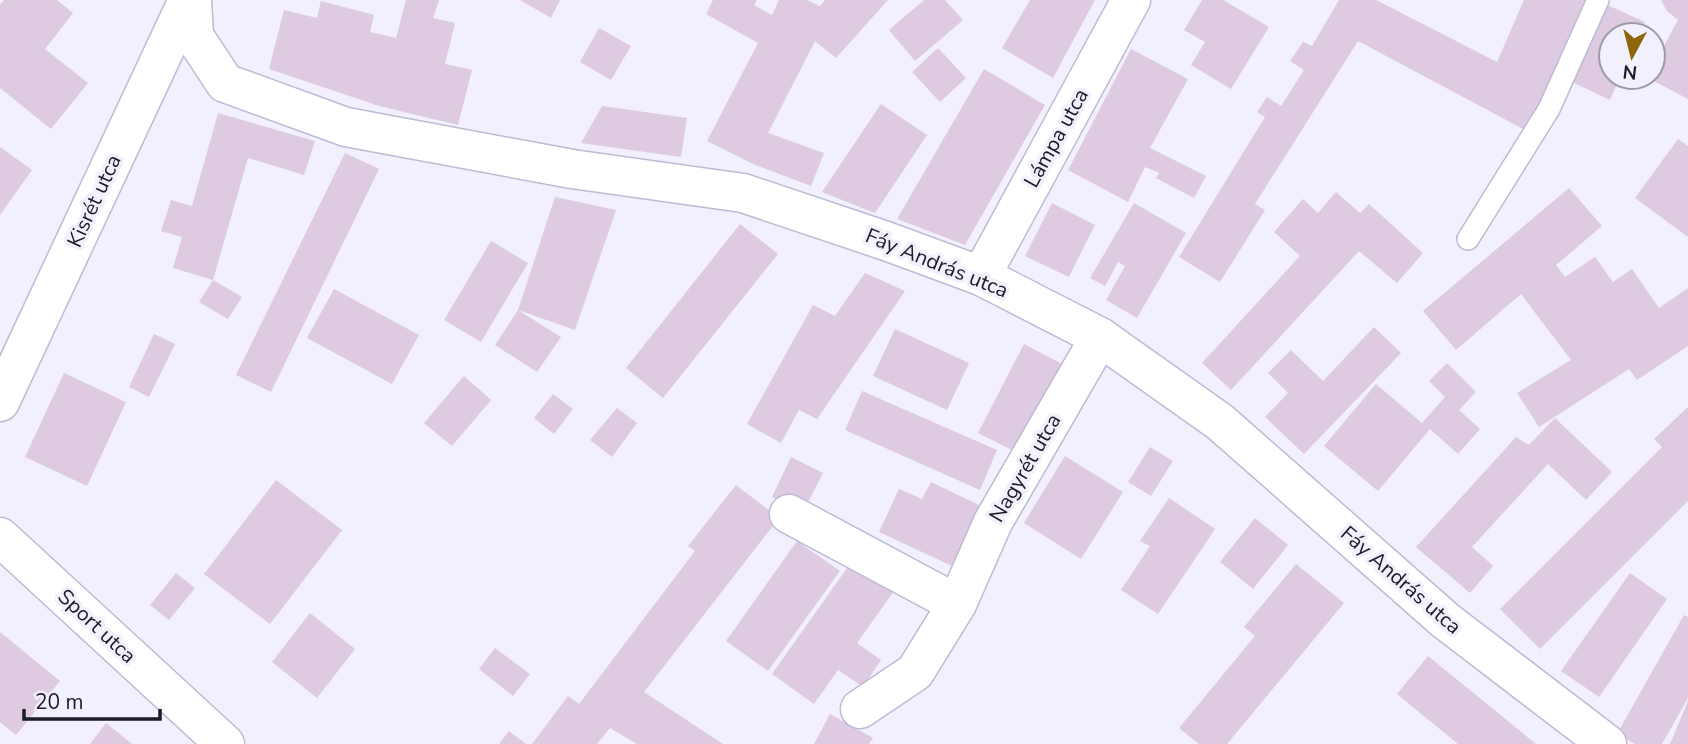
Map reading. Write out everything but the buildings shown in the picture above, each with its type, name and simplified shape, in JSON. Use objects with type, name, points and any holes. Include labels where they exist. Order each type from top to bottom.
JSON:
[{"type":"street","name":"Fáy András utca","points":[[190,0],[194,36],[225,83],[346,127],[572,169],[743,193],[981,276],[1100,337],[1220,422],[1446,621],[1607,744]]},
{"type":"street","name":"Kisrét utca","points":[[0,402],[190,0]]},
{"type":"street","name":"Lámpa utca","points":[[981,276],[1132,0]]},
{"type":"street","name":"Nagyrét utca","points":[[860,709],[915,672],[957,604],[993,522],[1100,337]]},
{"type":"street","points":[[789,514],[957,604]]},
{"type":"street","name":"Sport utca","points":[[0,537],[225,744]]},
{"type":"lane","points":[[1468,239],[1549,109],[1598,0]]}]
